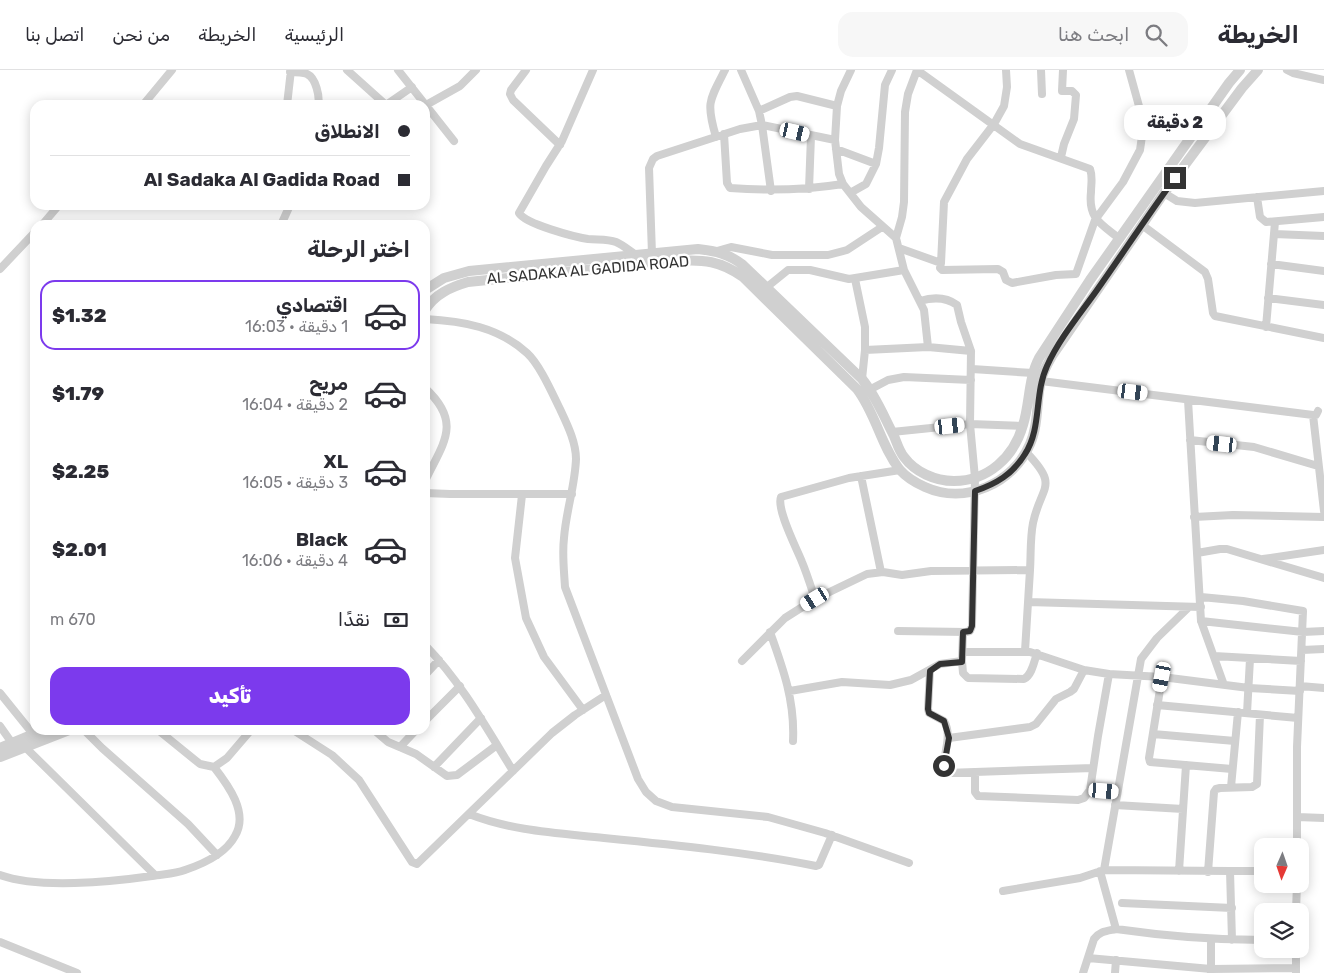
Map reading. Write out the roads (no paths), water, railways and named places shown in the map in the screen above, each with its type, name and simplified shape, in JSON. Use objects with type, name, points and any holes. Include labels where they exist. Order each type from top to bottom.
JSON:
[{"type":"street","points":[[147,100],[172,70]]},
{"type":"street","points":[[347,70],[380,100]]},
{"type":"street","points":[[398,70],[422,100]]},
{"type":"street","points":[[430,103],[460,86],[476,70]]},
{"type":"street","points":[[526,70],[510,94],[560,145]]},
{"type":"street","points":[[593,70],[560,145],[519,214],[530,221],[563,234],[616,242],[636,255]]},
{"type":"street","points":[[725,70],[713,93],[710,115],[720,136],[728,186],[730,188],[771,191],[809,189],[843,184]]},
{"type":"street","points":[[741,70],[759,111],[771,191]]},
{"type":"street","points":[[851,70],[841,91],[837,106],[835,140],[839,174],[843,184],[861,207],[896,238]]},
{"type":"street","points":[[850,193],[866,184],[876,164],[884,85],[892,70]]},
{"type":"street","points":[[928,347],[927,322],[920,301],[904,270],[896,238],[902,218],[904,202],[906,103],[917,70],[1020,144],[1030,149],[1061,157],[1090,169],[1092,176],[1090,206],[1096,220],[1124,242]]},
{"type":"street","points":[[1006,70],[1007,96],[1004,106],[994,124],[967,159],[944,202],[940,268],[942,270],[998,269],[1003,272],[1006,280],[1012,283],[1056,275],[1076,274],[1090,280]]},
{"type":"street","points":[[1041,70],[1042,94]]},
{"type":"street","points":[[1061,157],[1074,119],[1076,94],[1072,91],[1063,91],[1061,89],[1063,70]]},
{"type":"street","points":[[1076,274],[1096,220],[1133,166],[1140,150],[1142,117],[1129,70]]},
{"type":"street","name":"AL SADAKA AL GADIDA ROAD","points":[[430,287],[444,278],[469,271],[636,255],[652,258],[714,262],[729,267],[743,277],[857,389],[898,458],[923,473],[936,478],[962,481],[975,478],[986,474],[1005,459],[1012,450],[1023,426],[1033,373],[1039,358],[1074,313],[1124,242],[1229,83],[1240,70]]},
{"type":"street","name":"AL SADAKA AL GADIDA ROAD","points":[[430,303],[441,293],[454,286],[468,282],[652,258],[698,249],[717,251],[737,260],[871,389],[892,432],[900,470],[916,483],[930,489],[960,494],[975,491],[990,486],[1005,477],[1017,466],[1026,452],[1035,428],[1041,380],[1090,280],[1142,225],[1242,88],[1258,70]]},
{"type":"street","points":[[1287,70],[1293,74],[1324,80]]},
{"type":"street","points":[[287,100],[290,71],[310,76],[317,90],[319,100]]},
{"type":"street","points":[[393,100],[412,87]]},
{"type":"street","points":[[759,111],[790,97],[797,96],[837,106]]},
{"type":"street","points":[[430,110],[454,141]]},
{"type":"street","points":[[652,258],[650,163],[657,156],[740,129],[762,124],[835,140]]},
{"type":"street","points":[[809,189],[811,136]]},
{"type":"street","points":[[836,149],[876,164]]},
{"type":"street","points":[[1164,193],[1186,203],[1324,191]]},
{"type":"street","points":[[1257,197],[1262,220],[1266,222],[1324,217]]},
{"type":"street","points":[[46,220],[55,210]]},
{"type":"street","points":[[1266,327],[1275,222]]},
{"type":"street","points":[[1142,225],[1205,272],[1215,316],[1324,338]]},
{"type":"street","points":[[717,251],[731,247],[772,255],[828,256],[847,250],[882,227]]},
{"type":"street","points":[[1274,234],[1324,236]]},
{"type":"street","points":[[0,269],[30,237]]},
{"type":"street","points":[[899,248],[941,263]]},
{"type":"street","points":[[1271,264],[1324,272]]},
{"type":"street","points":[[767,287],[788,270],[799,269],[855,279],[904,270]]},
{"type":"street","points":[[855,279],[863,313],[865,350],[862,379]]},
{"type":"street","points":[[898,631],[963,632],[970,631],[972,626],[975,478],[970,424],[972,351],[961,322],[958,305],[937,298],[920,301]]},
{"type":"street","points":[[1268,298],[1324,305]]},
{"type":"street","points":[[430,319],[469,323],[490,329],[511,341],[528,354],[549,387],[568,428],[576,457],[572,494],[564,536],[563,563],[565,587],[638,779],[646,792],[656,801],[672,806],[768,817],[832,835],[909,863]]},
{"type":"street","points":[[865,350],[928,347],[972,351]]},
{"type":"street","points":[[972,369],[1033,373]]},
{"type":"street","points":[[871,389],[894,378],[916,377],[972,380]]},
{"type":"street","points":[[1041,380],[1188,400],[1315,413],[1318,466],[1324,511]]},
{"type":"street","points":[[430,394],[440,405],[446,416],[448,427],[444,442],[430,471]]},
{"type":"street","points":[[1188,400],[1201,621],[1224,685]]},
{"type":"street","points":[[892,432],[970,424],[1035,428]]},
{"type":"street","points":[[1190,440],[1254,447],[1318,466]]},
{"type":"street","points":[[1025,651],[1033,524],[1046,490],[1046,483],[1040,466],[1026,452]]},
{"type":"street","points":[[815,599],[802,562],[788,532],[779,500],[784,495],[861,476],[900,470]]},
{"type":"street","points":[[861,476],[881,572]]},
{"type":"street","points":[[430,493],[572,494]]},
{"type":"street","points":[[522,495],[515,558],[526,618],[544,657],[583,710]]},
{"type":"street","points":[[1194,517],[1324,517]]},
{"type":"street","points":[[1197,552],[1223,549],[1324,578]]},
{"type":"street","points":[[1261,559],[1324,550]]},
{"type":"street","points":[[742,661],[785,618],[815,599],[867,574],[881,572],[902,575],[931,571],[1030,570]]},
{"type":"street","points":[[1201,597],[1301,610],[1304,612],[1296,747],[1297,838]]},
{"type":"street","points":[[1028,602],[1201,607]]},
{"type":"street","points":[[1116,929],[1102,871],[1137,675],[1141,659],[1148,648],[1188,608]]},
{"type":"street","points":[[1201,621],[1303,632],[1324,631]]},
{"type":"street","points":[[770,632],[790,691],[793,708],[793,741]]},
{"type":"street","points":[[963,632],[963,673],[968,678],[1028,678],[1037,653]]},
{"type":"street","points":[[1302,650],[1324,649]]},
{"type":"street","points":[[430,650],[460,686],[513,771]]},
{"type":"street","points":[[963,652],[1025,651],[1037,653],[1084,670],[1110,674],[1162,677],[1249,688],[1324,688]]},
{"type":"street","points":[[1214,656],[1301,661]]},
{"type":"street","points":[[1247,713],[1250,659]]},
{"type":"street","points":[[430,670],[439,660]]},
{"type":"street","points":[[790,691],[842,682],[890,684],[911,680],[940,664],[962,662]]},
{"type":"street","points":[[949,738],[1030,728],[1036,724],[1056,699],[1074,689],[1084,670]]},
{"type":"street","points":[[930,671],[929,713],[944,721],[949,738],[944,766],[946,773],[1093,768]]},
{"type":"street","points":[[975,773],[975,792],[978,796],[1078,800],[1084,798],[1090,790],[1110,674]]},
{"type":"street","points":[[1162,677],[1152,734],[1150,762],[1232,769]]},
{"type":"street","points":[[430,716],[460,686]]},
{"type":"street","points":[[301,735],[332,755],[358,780],[414,864],[418,863],[552,733],[606,695]]},
{"type":"street","points":[[1,696],[30,724]]},
{"type":"street","points":[[1157,705],[1298,718]]},
{"type":"street","points":[[1231,788],[1238,712]]},
{"type":"street","points":[[1208,872],[1214,792],[1218,788],[1252,787],[1257,784],[1260,715]]},
{"type":"street","points":[[434,767],[481,718]]},
{"type":"street","points":[[0,726],[12,743]]},
{"type":"street","points":[[1152,734],[1235,741]]},
{"type":"street","points":[[0,748],[31,735]]},
{"type":"street","points":[[0,757],[56,735]]},
{"type":"street","points":[[90,735],[188,824],[216,855]]},
{"type":"street","points":[[0,875],[15,880],[52,883],[129,879],[187,870],[216,855],[236,836],[239,816],[238,806],[228,785],[214,767],[200,764],[164,735]]},
{"type":"street","points":[[214,767],[227,758],[247,735]]},
{"type":"street","points":[[380,735],[388,742],[416,754],[447,776],[452,777],[497,745]]},
{"type":"street","points":[[400,747],[411,735]]},
{"type":"street","points":[[25,747],[155,876]]},
{"type":"street","points":[[1179,872],[1186,765]]},
{"type":"street","points":[[1090,790],[1117,792]]},
{"type":"street","points":[[1115,805],[1183,809]]},
{"type":"street","points":[[469,814],[487,822],[515,829],[677,846],[816,866],[819,865],[832,835]]},
{"type":"street","points":[[1297,817],[1324,818]]},
{"type":"street","points":[[1003,891],[1080,878],[1102,871],[1254,871]]},
{"type":"street","points":[[1230,872],[1232,940]]},
{"type":"street","points":[[1122,904],[1232,908]]},
{"type":"street","points":[[1083,973],[1098,934],[1102,931],[1116,929],[1154,935],[1254,940]]},
{"type":"street","points":[[1211,939],[1211,971]]},
{"type":"street","points":[[0,942],[77,973]]},
{"type":"street","points":[[1088,958],[1211,971],[1296,971],[1296,958]]},
{"type":"street","points":[[1115,973],[1116,960]]}]
